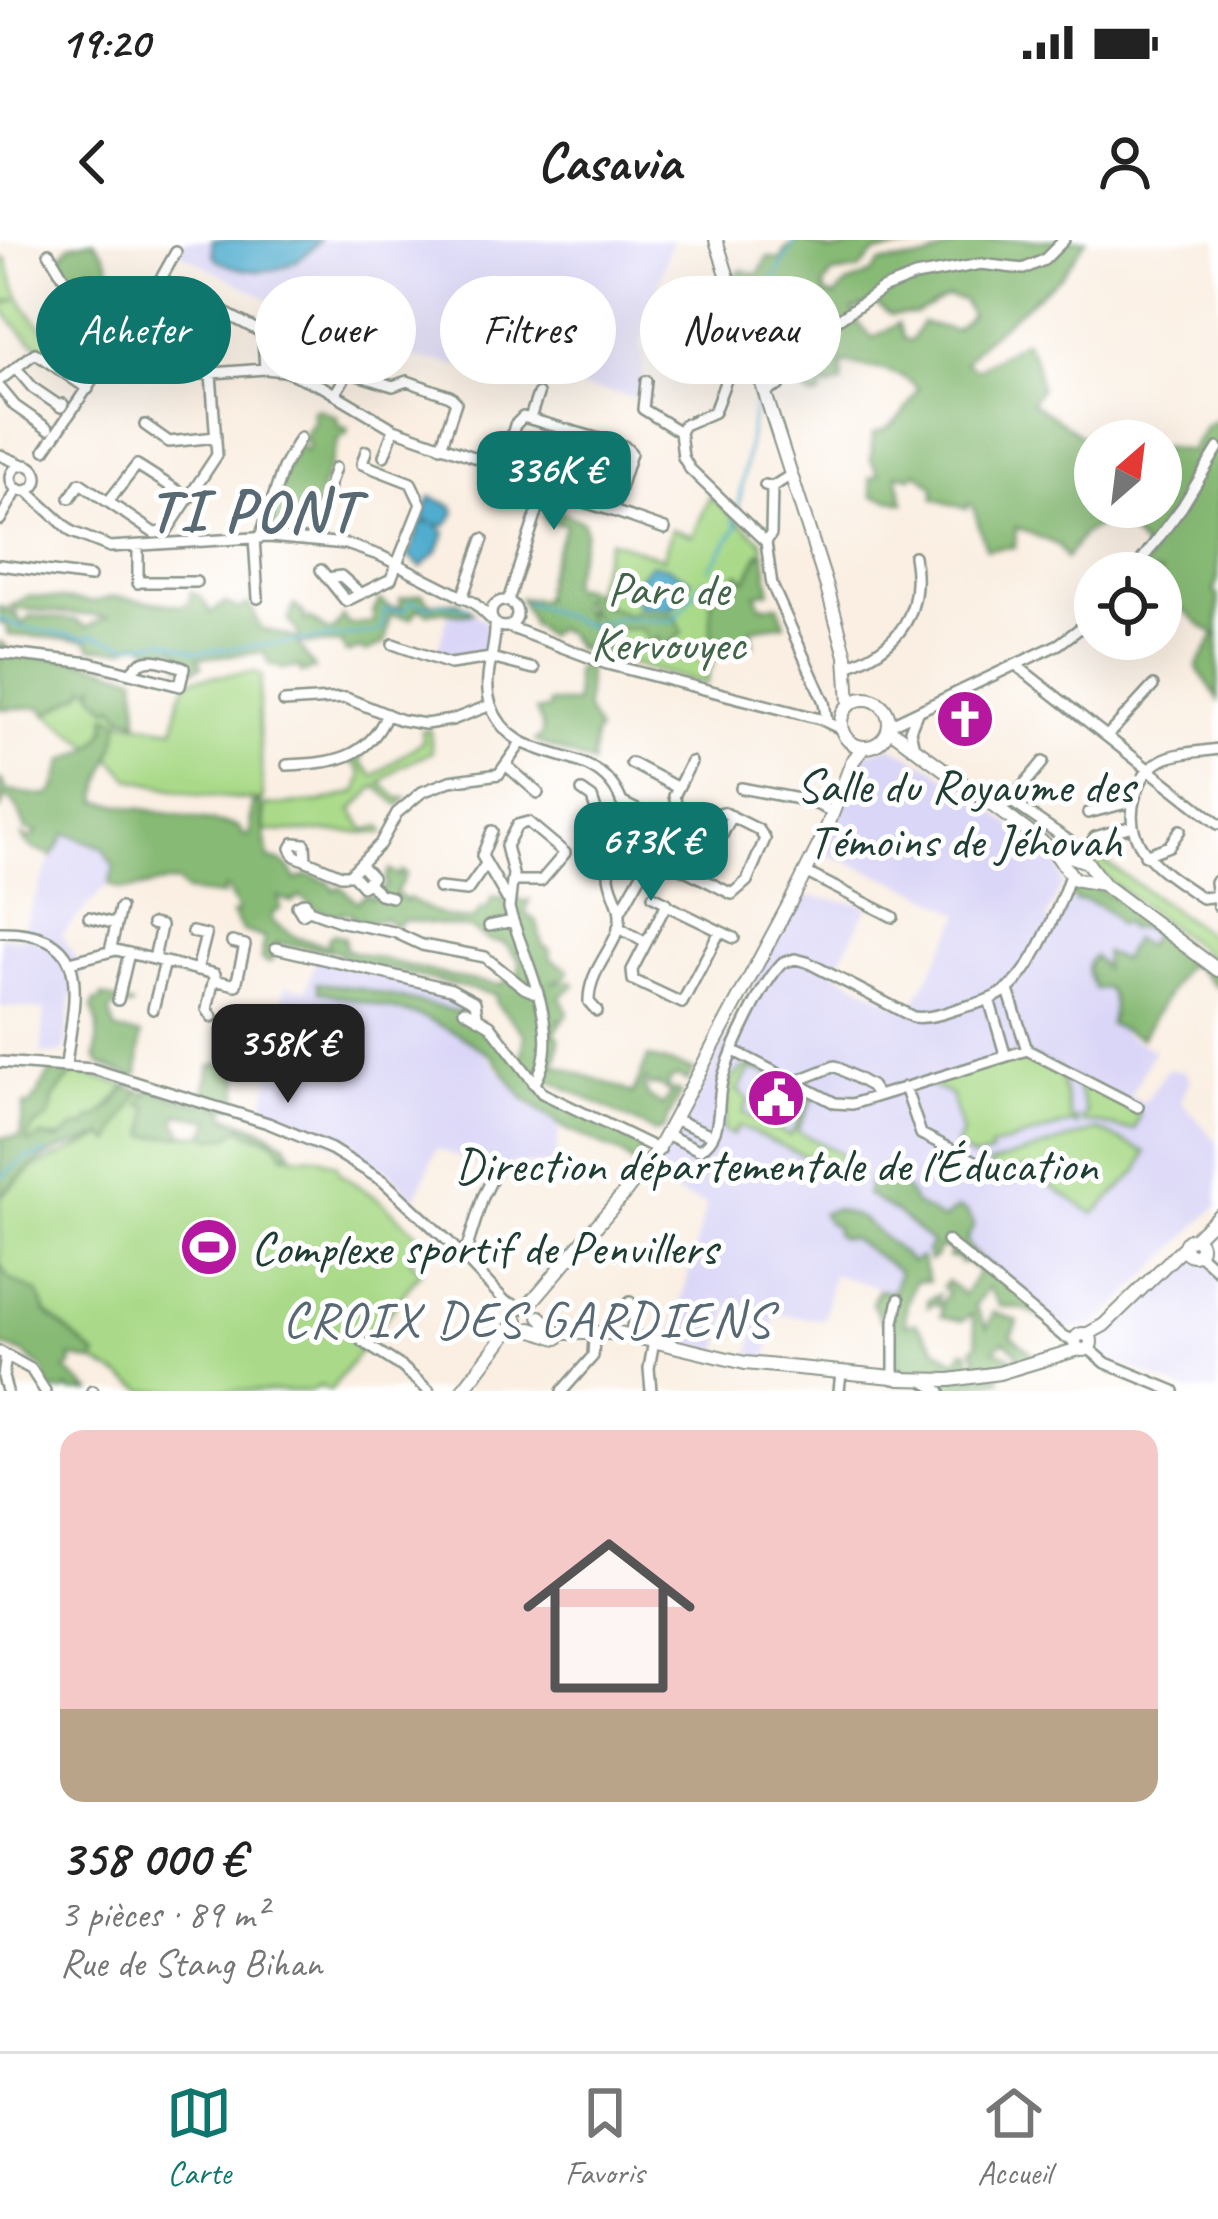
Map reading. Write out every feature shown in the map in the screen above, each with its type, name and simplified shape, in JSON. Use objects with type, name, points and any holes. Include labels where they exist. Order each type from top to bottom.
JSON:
[{"type":"main road","points":[[714,245],[725,276]]},
{"type":"main road","points":[[762,384],[783,438],[850,665],[867,699],[879,704],[888,723],[916,753]]},
{"type":"main road","points":[[844,782],[850,665]]},
{"type":"main road","points":[[846,708],[867,699]]},
{"type":"main road","points":[[879,743],[888,723]]},
{"type":"main road","points":[[844,734],[863,748]]},
{"type":"main road","points":[[462,1391],[527,1317],[669,1136],[863,748],[879,743],[899,745],[1006,807],[1053,850],[1218,970]]},
{"type":"main road","points":[[527,1317],[556,1333],[630,1336],[840,1380],[999,1373],[1082,1343],[1193,1247],[1217,1217]]},
{"type":"street","points":[[766,396],[833,322],[882,289],[905,279],[981,264],[1023,269],[1044,260],[1064,240]]},
{"type":"street","points":[[714,245],[722,276]]},
{"type":"street","points":[[162,276],[176,252]]},
{"type":"street","points":[[49,253],[60,276]]},
{"type":"street","points":[[48,429],[18,408],[0,384],[35,353],[88,389]]},
{"type":"street","points":[[16,368],[33,388],[63,404]]},
{"type":"street","points":[[335,394],[348,372],[395,386],[406,381],[450,396],[456,402],[442,447]]},
{"type":"street","points":[[0,520],[29,484],[45,450],[91,384]]},
{"type":"street","points":[[70,498],[80,483],[159,534],[166,532],[215,459],[212,384]]},
{"type":"street","points":[[314,384],[394,429],[534,478],[542,489],[661,528],[661,509]]},
{"type":"street","points":[[646,384],[644,409],[680,432]]},
{"type":"street","points":[[724,384],[717,409],[684,425],[680,432],[683,457],[690,470],[766,542],[774,590],[822,698],[824,719]]},
{"type":"street","points":[[530,418],[538,394]]},
{"type":"street","points":[[502,467],[517,422],[530,418],[629,449],[631,458],[613,511]]},
{"type":"street","points":[[145,425],[170,442],[216,437]]},
{"type":"street","points":[[384,456],[394,429]]},
{"type":"street","points":[[258,598],[261,538],[286,461],[300,437]]},
{"type":"street","points":[[1148,552],[1218,448]]},
{"type":"street","points":[[11,475],[45,450]]},
{"type":"street","points":[[324,574],[346,601],[391,579],[421,504],[411,483],[362,464],[366,451]]},
{"type":"street","points":[[0,455],[24,465]]},
{"type":"street","points":[[0,455],[11,475],[29,484]]},
{"type":"street","points":[[108,502],[137,464],[189,498]]},
{"type":"street","points":[[24,465],[43,506],[84,539],[110,547],[139,548],[311,536],[346,544],[400,562],[463,596],[500,624],[607,664],[824,719],[844,734]]},
{"type":"street","points":[[311,536],[335,468]]},
{"type":"street","points":[[766,542],[771,534],[769,486],[790,471]]},
{"type":"street","points":[[542,489],[502,602],[487,687],[499,722],[521,742],[607,776],[628,827],[609,875],[620,912]]},
{"type":"street","points":[[463,596],[483,539]]},
{"type":"street","points":[[139,548],[138,584],[196,582]]},
{"type":"street","points":[[850,665],[896,640],[908,624],[917,591],[914,556]]},
{"type":"street","points":[[0,565],[89,577]]},
{"type":"street","points":[[463,596],[516,607],[532,635]]},
{"type":"street","points":[[500,624],[518,615]]},
{"type":"street","points":[[888,723],[1074,634]]},
{"type":"street","points":[[393,644],[455,664],[491,658],[534,670]]},
{"type":"street","points":[[0,653],[79,661],[179,686],[184,668],[151,659],[136,664],[131,673]]},
{"type":"street","points":[[1016,665],[1218,824]]},
{"type":"street","points":[[1109,737],[1153,690]]},
{"type":"street","points":[[284,702],[343,698],[413,723],[436,723],[491,705]]},
{"type":"street","points":[[824,719],[846,708]]},
{"type":"street","points":[[916,753],[910,730],[918,711]]},
{"type":"street","points":[[286,765],[348,758],[375,737],[387,714]]},
{"type":"street","points":[[306,861],[341,875],[356,868],[380,844],[397,813],[422,792],[450,781],[492,777],[507,766],[521,742]]},
{"type":"street","points":[[1217,897],[1200,897],[1145,855],[1132,826],[1134,800],[1148,769],[1170,758],[1218,749]]},
{"type":"street","points":[[682,824],[674,797],[691,762]]},
{"type":"street","points":[[1043,762],[1006,807],[1079,866]]},
{"type":"street","points":[[631,763],[678,788]]},
{"type":"street","points":[[507,766],[538,793]]},
{"type":"street","points":[[741,788],[760,796],[809,801],[833,812]]},
{"type":"street","points":[[582,791],[593,799],[608,846],[618,851]]},
{"type":"street","points":[[1088,813],[1134,800]]},
{"type":"street","points":[[621,802],[669,826],[722,812],[764,834],[763,851],[748,881],[730,894],[675,865],[665,837],[669,826]]},
{"type":"street","points":[[706,864],[732,816]]},
{"type":"street","points":[[507,899],[512,881],[506,844],[518,825],[528,821],[565,854],[543,879],[512,881]]},
{"type":"street","points":[[669,1136],[701,1150],[721,1118],[722,1079],[776,969],[791,959],[806,962],[917,1018],[988,1000],[1008,990],[1027,966],[1094,838],[1132,826]]},
{"type":"street","points":[[1145,855],[1168,846],[1180,830]]},
{"type":"street","points":[[492,831],[482,853],[507,899],[538,994],[544,1040],[541,1072],[534,1084]]},
{"type":"street","points":[[439,887],[459,892],[476,889],[486,864]]},
{"type":"street","points":[[597,1011],[589,1002],[591,981],[646,864]]},
{"type":"street","points":[[356,868],[372,877],[367,882],[380,894],[392,896]]},
{"type":"street","points":[[805,872],[893,917]]},
{"type":"street","points":[[1215,882],[1218,906]]},
{"type":"street","points":[[653,896],[734,938]]},
{"type":"street","points":[[666,905],[626,977],[682,1003],[719,933]]},
{"type":"street","points":[[110,951],[120,908]]},
{"type":"street","points":[[309,910],[394,932],[422,945],[485,957],[538,994]]},
{"type":"street","points":[[89,916],[116,923]]},
{"type":"street","points":[[489,926],[512,921]]},
{"type":"street","points":[[152,924],[161,926],[153,1009]]},
{"type":"street","points":[[618,927],[646,943]]},
{"type":"street","points":[[0,932],[47,938],[70,962],[75,989],[67,1062]]},
{"type":"street","points":[[192,932],[206,935],[197,970]]},
{"type":"street","points":[[214,980],[236,985],[245,945],[232,942]]},
{"type":"street","points":[[276,948],[451,989],[475,1002],[477,1015]]},
{"type":"street","points":[[70,962],[110,951],[215,974],[207,1010],[212,1017]]},
{"type":"street","points":[[118,1000],[129,953]]},
{"type":"street","points":[[1008,990],[1027,1050]]},
{"type":"street","points":[[988,1000],[1005,1054]]},
{"type":"street","points":[[464,1010],[494,1029],[534,1084],[551,1098],[660,1150]]},
{"type":"street","points":[[734,1051],[841,1105],[1027,1050],[1138,1107]]},
{"type":"street","points":[[0,1059],[67,1062]]},
{"type":"street","points":[[0,1059],[67,1062],[93,1069],[250,1118],[350,1160],[388,1186],[480,1281],[527,1317]]},
{"type":"street","points":[[794,1082],[835,1066],[871,1086],[878,1096]]},
{"type":"street","points":[[905,1087],[921,1134],[977,1162]]},
{"type":"street","points":[[677,1121],[709,1134]]},
{"type":"street","points":[[462,1261],[495,1173]]},
{"type":"street","points":[[946,1241],[1064,1336],[1082,1343],[1106,1363],[1174,1391]]},
{"type":"street","points":[[450,1246],[466,1243]]},
{"type":"street","points":[[1193,1247],[1218,1271]]},
{"type":"street","points":[[898,1378],[894,1322],[899,1299]]},
{"type":"street","points":[[630,1302],[634,1318],[630,1336]]},
{"type":"street","points":[[634,1318],[643,1309]]},
{"type":"street","points":[[562,1391],[592,1357],[597,1335]]},
{"type":"street","points":[[651,1391],[654,1341]]},
{"type":"street","points":[[363,1342],[429,1391]]},
{"type":"street","points":[[7,1391],[3,1354],[31,1369],[45,1391]]},
{"type":"street","points":[[920,1379],[940,1391]]},
{"type":"shaded area","points":[[183,240],[672,240],[661,276],[640,276],[640,398],[562,384],[616,384],[616,276],[440,276],[440,362],[416,358],[416,276],[255,276],[255,292],[179,252]]},
{"type":"shaded area","points":[[450,608],[484,620],[491,631],[484,655],[450,660],[436,656]]},
{"type":"shaded area","points":[[891,746],[931,767],[997,814],[1060,867],[1062,885],[1046,919],[1055,923],[1076,892],[1099,888],[1170,935],[1123,1034],[1154,1050],[1130,1097],[1145,1102],[1168,1069],[1185,1071],[1190,1080],[1181,1101],[1218,1143],[1218,1205],[1104,1319],[1092,1328],[1072,1329],[1065,1335],[941,1239],[896,1293],[832,1274],[825,1320],[775,1314],[767,1361],[750,1358],[757,1311],[729,1307],[720,1350],[672,1340],[706,1205],[646,1182],[674,1146],[798,895],[869,905],[834,972],[910,1011],[962,914],[820,851],[853,765],[865,753]]},
{"type":"shaded area","points":[[63,827],[107,845],[122,869],[61,935],[80,965],[82,997],[71,996],[65,1049],[59,1054],[41,1054],[45,1010],[0,1007],[0,937],[25,938],[24,926]]},
{"type":"shaded area","points":[[317,958],[468,998],[464,1012],[479,1047],[528,1105],[560,1123],[555,1166],[511,1163],[499,1175],[437,1148],[415,1200],[387,1170],[355,1153],[354,1140],[348,1139],[346,1150],[263,1111],[285,985],[306,989]]},
{"type":"shaded area","points":[[1218,1226],[1218,1391],[1186,1391],[1105,1357],[1101,1343],[1184,1262],[1202,1263]]},
{"type":"green space","points":[[94,240],[110,276],[68,276],[61,256],[70,245]]},
{"type":"green space","points":[[797,240],[832,251],[884,240],[928,240],[929,245],[875,253],[859,270],[831,276],[735,276],[742,270],[758,275],[768,257],[781,260]]},
{"type":"green space","points":[[959,240],[1086,240],[1062,275],[983,341],[965,362],[977,369],[1024,341],[1035,359],[1040,389],[1031,402],[1074,431],[1074,528],[1095,528],[1083,534],[1066,559],[1058,545],[1016,527],[1015,547],[986,549],[973,506],[968,504],[967,509],[934,499],[934,487],[916,472],[911,477],[897,474],[904,503],[873,496],[870,478],[879,474],[871,461],[873,434],[895,422],[918,389],[893,373],[842,363],[842,383],[841,291],[880,263],[926,259]],"holes":[[[947,297],[963,300],[971,315],[955,330],[922,323],[911,341],[904,339],[898,323],[873,338],[853,310],[875,303],[890,315],[915,314]]]},
{"type":"green space","points":[[0,259],[7,259],[19,296],[36,321],[36,344],[1,306],[17,299],[0,302]]},
{"type":"green space","points":[[795,384],[823,384],[820,395],[812,398]]},
{"type":"green space","points":[[317,408],[337,417],[338,425],[348,429],[346,435],[340,436],[304,532],[264,532],[264,526],[277,520],[269,519],[284,470],[299,444],[306,452],[309,444],[302,439]]},
{"type":"green space","points":[[1218,419],[1218,580],[1214,592],[1218,595],[1218,699],[1197,667],[1215,634],[1182,610],[1182,552],[1147,552],[1134,536],[1113,528],[1182,528],[1182,450],[1190,451],[1206,426]]},
{"type":"green space","name":"Parc de Kervouyec","points":[[710,496],[762,541],[770,588],[728,595],[723,653],[715,656],[706,684],[575,649],[609,540],[663,558],[672,529],[693,536]]},
{"type":"green space","points":[[548,507],[582,521],[586,531],[569,584],[572,588],[583,587],[600,603],[630,615],[633,611],[675,615],[683,633],[666,645],[657,637],[652,648],[642,629],[607,629],[591,615],[582,597],[580,604],[594,632],[609,635],[609,649],[594,640],[578,648],[565,632],[555,629],[547,637],[532,624],[520,598],[543,600],[547,574],[566,524],[547,521]]},
{"type":"green space","points":[[760,552],[765,555],[770,591],[756,594],[761,606],[778,605],[785,624],[751,629],[753,645],[741,648],[726,640],[729,651],[722,652],[711,633],[711,602],[719,583],[738,573],[746,580]]},
{"type":"green space","points":[[191,592],[201,597],[211,613],[225,603],[238,609],[250,604],[260,628],[298,639],[289,621],[294,605],[305,620],[310,618],[328,631],[343,617],[349,625],[374,622],[380,600],[401,608],[400,599],[422,594],[430,603],[458,602],[473,612],[428,613],[418,608],[412,618],[390,615],[385,643],[366,652],[346,653],[341,643],[298,644],[315,669],[301,673],[300,667],[283,669],[269,664],[264,652],[198,658],[202,666],[193,670],[180,664],[180,659],[187,658],[174,648],[154,651],[140,642],[123,649],[91,648],[87,640],[9,635],[6,624],[0,624],[0,606],[11,614],[16,612],[22,625],[31,616],[75,620],[87,627],[107,617],[8,608],[28,596],[93,602],[114,597],[183,606],[189,603]]},
{"type":"green space","points":[[0,642],[15,654],[73,659],[136,676],[138,721],[121,715],[114,705],[109,709],[93,693],[95,685],[86,686],[47,714],[41,707],[0,709]]},
{"type":"green space","points":[[583,662],[588,665],[586,708],[598,731],[592,764],[535,741],[542,735],[536,711],[548,709],[549,703],[576,703],[575,671]]},
{"type":"green space","points":[[92,668],[136,681],[122,721],[174,729],[180,696],[190,679],[255,672],[262,676],[263,801],[198,795],[130,779],[101,747],[89,745],[46,713]]},
{"type":"green space","points":[[106,716],[119,721],[98,801],[237,826],[245,836],[250,835],[252,804],[260,803],[269,859],[286,865],[296,880],[308,875],[330,883],[334,890],[341,887],[357,902],[367,894],[371,899],[387,885],[389,870],[398,876],[402,871],[406,874],[396,893],[406,901],[456,919],[474,919],[481,909],[487,909],[492,897],[505,898],[518,926],[514,896],[529,900],[525,913],[537,922],[542,945],[549,949],[551,959],[569,970],[567,976],[551,983],[572,981],[575,985],[560,997],[568,1012],[564,1020],[559,1019],[554,1033],[559,1038],[552,1066],[633,1094],[648,1057],[694,1070],[687,1082],[678,1076],[669,1081],[668,1092],[659,1085],[649,1086],[647,1080],[643,1083],[648,1096],[663,1106],[673,1090],[681,1092],[663,1129],[655,1132],[546,1078],[542,1090],[642,1144],[636,1166],[566,1129],[523,1098],[492,1056],[458,1034],[420,1016],[319,991],[317,983],[472,1015],[521,1060],[525,1035],[495,1002],[496,995],[341,958],[339,952],[276,943],[278,951],[265,962],[264,938],[243,931],[232,914],[238,911],[227,889],[223,896],[186,892],[177,882],[125,890],[109,884],[114,867],[102,847],[66,833],[52,857],[28,845],[22,836],[31,839],[37,832],[26,830],[16,806],[5,797],[0,811],[0,778],[7,791],[47,796],[54,791],[64,760],[100,739]],"holes":[[[278,897],[291,902],[301,897],[316,909],[337,916],[341,912],[352,915],[354,921],[373,922],[384,918],[395,927],[403,920],[469,928],[489,941],[504,943],[520,961],[518,982],[510,979],[500,985],[453,977],[346,950],[344,937],[333,934],[329,946],[297,938],[272,921],[272,914],[281,908]]]},
{"type":"green space","points":[[422,730],[430,730],[432,752],[400,767],[381,783],[398,798],[406,798],[399,805],[376,786],[352,811],[366,830],[381,826],[384,833],[265,831],[264,806],[321,802],[357,792],[362,775],[349,762],[362,755],[361,762],[374,776],[423,741]]},
{"type":"green space","points":[[1082,852],[1095,855],[1218,941],[1218,963],[1110,881]]},
{"type":"green space","points":[[1082,885],[1110,895],[1167,935],[1218,977],[1218,988],[1192,965],[1184,967],[1141,1038],[1109,1024],[1111,996],[1106,988],[1095,989],[1088,964],[1094,956],[1104,969],[1105,953],[1122,960],[1133,939],[1146,946],[1153,933],[1145,928],[1128,929],[1099,906],[1075,901],[1072,893]]},
{"type":"green space","points":[[102,996],[133,1006],[111,1009],[110,1014],[116,1031],[141,1035],[134,1077],[101,1065],[96,1058],[98,1025],[92,1007]]},
{"type":"green space","points":[[1022,1054],[1059,1069],[1071,1119],[1077,1119],[1077,1126],[1072,1123],[990,1148],[991,1154],[973,1158],[956,1147],[962,1134],[951,1095],[927,1084]]},
{"type":"green space","points":[[227,1061],[241,1068],[237,1103],[226,1108],[212,1102],[226,1117],[286,1142],[290,1154],[284,1155],[275,1141],[247,1133],[243,1127],[228,1137],[211,1138],[205,1132],[212,1120],[179,1114],[175,1120],[183,1133],[180,1136],[147,1136],[148,1107],[140,1105],[149,1090],[202,1104],[210,1066]]},
{"type":"green space","points":[[755,1065],[772,1076],[749,1071],[738,1091],[749,1100],[743,1113],[773,1129],[793,1091],[797,1092],[777,1129],[790,1136],[811,1098],[809,1093],[814,1097],[797,1131],[840,1153],[842,1173],[738,1126],[733,1135],[722,1130],[731,1082],[736,1074]]},
{"type":"green space","points":[[52,1069],[74,1072],[54,1097],[49,1117],[33,1127],[26,1140],[30,1142],[42,1136],[58,1140],[77,1126],[86,1127],[90,1118],[115,1104],[126,1088],[139,1090],[112,1143],[104,1136],[63,1148],[38,1161],[0,1196],[1,1138],[20,1137],[24,1105],[31,1105]]},
{"type":"green space","points":[[74,1072],[131,1087],[78,1131],[42,1136],[30,1143],[28,1131],[49,1116],[54,1097]]},
{"type":"green space","points":[[1070,1077],[1136,1111],[1140,1115],[1135,1129],[1084,1123],[1082,1118],[1087,1115]]},
{"type":"green space","name":"Complexe sportif de Penvillers","points":[[143,1091],[152,1093],[153,1134],[209,1135],[222,1114],[252,1125],[280,1140],[293,1156],[318,1157],[337,1165],[339,1173],[381,1201],[424,1240],[410,1260],[421,1271],[330,1391],[320,1386],[310,1391],[147,1391],[72,1349],[0,1288],[0,1197],[34,1167],[99,1139]]},
{"type":"green space","points":[[1098,1130],[1146,1152],[1138,1171],[1094,1214],[1024,1168],[1010,1183],[993,1174],[989,1164]]},
{"type":"green space","points":[[884,1172],[902,1183],[915,1204],[943,1220],[957,1208],[966,1211],[974,1225],[966,1241],[971,1250],[1051,1319],[1048,1322],[1024,1309],[1000,1306],[988,1287],[975,1306],[987,1328],[994,1312],[1018,1321],[1011,1336],[1037,1357],[1017,1362],[1018,1353],[1004,1341],[994,1349],[1012,1357],[1010,1364],[980,1368],[973,1348],[978,1343],[972,1314],[962,1321],[941,1316],[942,1307],[928,1307],[928,1300],[939,1295],[937,1300],[942,1302],[948,1293],[942,1286],[947,1281],[964,1295],[979,1271],[967,1262],[960,1263],[959,1258],[948,1257],[947,1248],[937,1249],[930,1261],[927,1251],[932,1243],[866,1194],[872,1177]]},
{"type":"green space","points":[[834,1209],[861,1218],[912,1262],[921,1257],[929,1281],[915,1281],[905,1324],[916,1323],[939,1350],[957,1362],[968,1351],[973,1368],[960,1374],[1000,1376],[1001,1380],[942,1391],[913,1374],[897,1372],[893,1315],[881,1321],[872,1303],[878,1290],[893,1292],[899,1271],[851,1238],[840,1238],[822,1213]]},
{"type":"green space","points":[[0,1264],[9,1279],[38,1293],[46,1312],[97,1356],[92,1362],[71,1357],[72,1366],[65,1370],[91,1391],[68,1387],[48,1391],[44,1370],[24,1353],[0,1345]]},
{"type":"water","points":[[212,240],[319,240],[298,260],[274,270],[233,267],[213,255]]},
{"type":"water","points":[[430,497],[453,506],[455,513],[446,526],[436,524],[445,533],[438,551],[421,567],[408,556],[421,522],[431,523],[422,517]]},
{"type":"water","points":[[651,564],[691,580],[673,609],[637,606],[635,582]]},
{"type":"waterway","points":[[776,276],[796,240]]},
{"type":"waterway","points":[[738,511],[756,396]]},
{"type":"waterway","points":[[710,568],[738,526],[734,519]]},
{"type":"waterway","points":[[526,602],[588,626],[620,618],[674,621],[704,579]]},
{"type":"waterway","points":[[0,619],[24,628],[92,635],[129,645],[166,640],[197,652],[374,633],[383,628],[384,610],[405,611],[412,601],[430,607],[439,603],[469,607]]},
{"type":"waterway","points":[[0,1178],[26,1158],[47,1153]]},
{"type":"place","name":"Salle du Royaume des Témoins de Jéhovah","points":[[965,719]]},
{"type":"place","name":"Direction départementale de l'Éducation","points":[[776,1098]]},
{"type":"place","name":"Complexe sportif de Penvillers","points":[[209,1247]]},
{"type":"district","name":"TI PONT","points":[[254,509]]},
{"type":"district","name":"CROIX DES GARDIENS","points":[[528,1318]]}]
